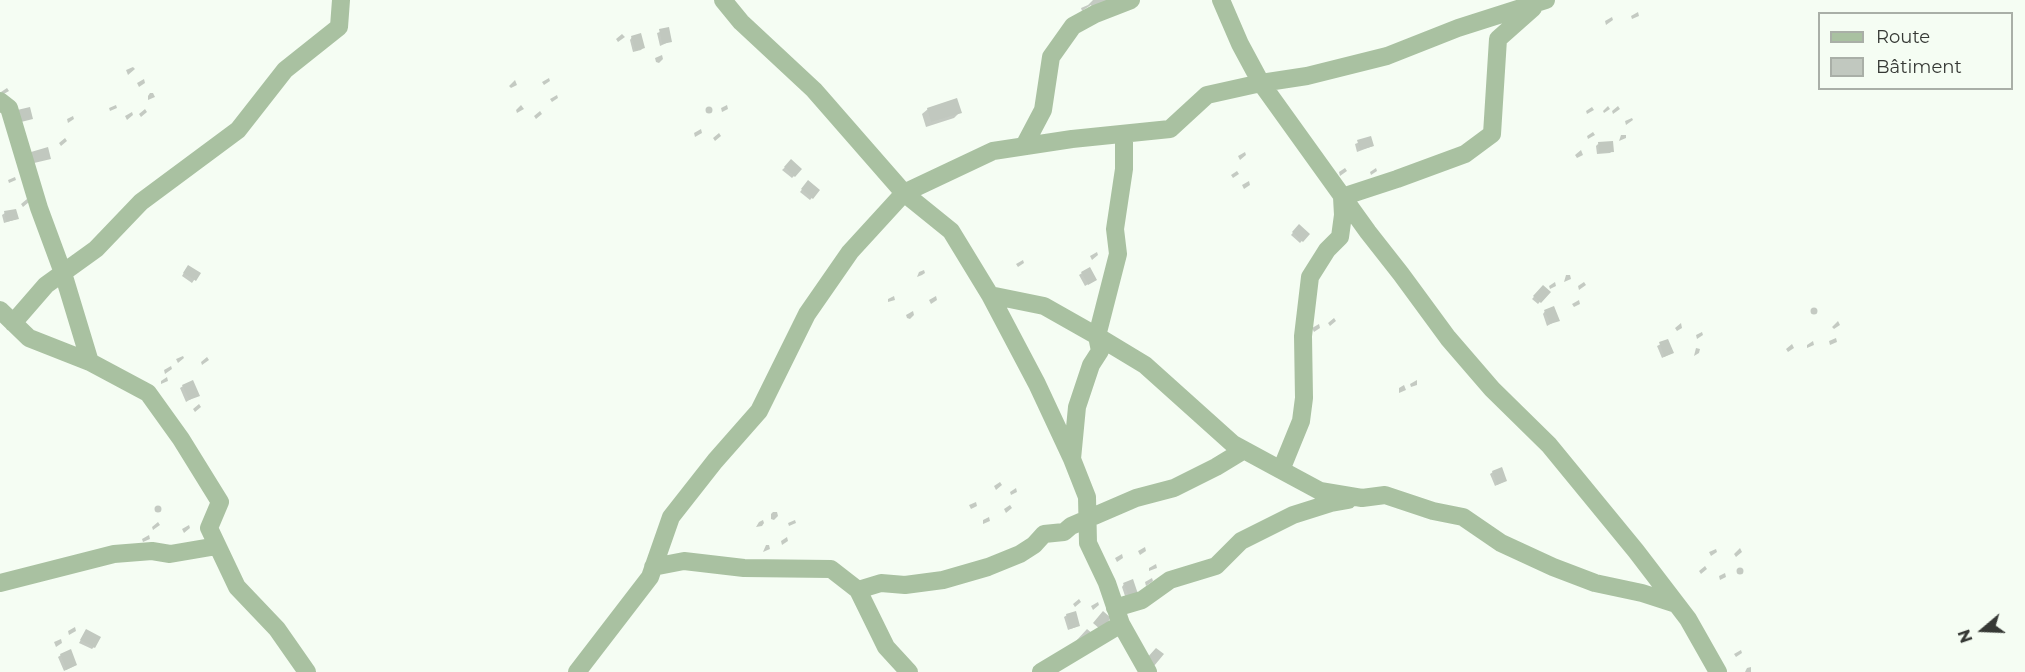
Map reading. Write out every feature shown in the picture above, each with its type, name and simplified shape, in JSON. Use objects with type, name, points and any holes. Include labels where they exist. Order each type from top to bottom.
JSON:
[{"type":"street","points":[[307,672],[278,629],[237,587],[209,528],[219,502],[181,439],[148,393],[90,362],[28,338],[7,316],[96,249],[141,202],[238,130],[285,70],[339,27],[341,0]]},
{"type":"street","points":[[723,0],[741,22],[814,90],[904,194],[951,231],[990,295],[1037,384],[1072,459],[1087,497],[1088,543],[1107,583],[1118,616],[1148,672]]},
{"type":"street","points":[[1024,146],[1043,110],[1051,57],[1073,26],[1095,14],[1131,0]]},
{"type":"street","points":[[1221,0],[1260,83],[1342,197],[1448,338],[1492,389],[1549,445],[1636,551],[1688,619],[1712,668]]},
{"type":"street","points":[[577,672],[650,577],[671,517],[715,461],[759,411],[807,314],[850,252],[904,194],[993,151],[1170,129],[1207,95],[1260,83],[1307,76],[1387,56],[1458,28],[1541,1]]},
{"type":"street","points":[[1342,197],[1465,154],[1492,134],[1498,39],[1541,1]]},
{"type":"street","points":[[0,100],[9,108],[39,208],[63,273],[90,362]]},
{"type":"street","points":[[1072,459],[1077,407],[1091,365],[1100,351],[1097,336],[1118,254],[1115,229],[1124,169],[1124,134]]},
{"type":"street","points":[[1281,470],[1301,421],[1304,398],[1303,336],[1310,277],[1327,250],[1340,237],[1343,215],[1342,197]]},
{"type":"street","points":[[990,295],[1044,306],[1145,365],[1233,444],[1320,490],[1362,498]]},
{"type":"street","points":[[858,590],[881,583],[905,585],[943,580],[1020,555],[1044,534],[1064,532],[1136,498],[1174,488],[1244,450]]},
{"type":"street","points":[[1041,672],[1092,643],[1118,616],[1170,580],[1216,566],[1241,541],[1293,515],[1331,502],[1385,495],[1433,511],[1462,517],[1501,543],[1595,583],[1642,593],[1676,604]]},
{"type":"street","points":[[0,583],[114,554],[152,551],[170,554],[218,546]]},
{"type":"street","points":[[653,567],[684,561],[744,568],[831,569],[858,590],[886,647],[909,672]]},
{"type":"building","points":[[669,27],[672,42],[662,44],[659,29]]},
{"type":"building","points":[[641,33],[645,48],[635,51],[631,36]]},
{"type":"building","points":[[957,98],[962,113],[931,122],[927,108]]},
{"type":"building","points":[[30,107],[33,119],[17,123],[13,111]]},
{"type":"building","points":[[1371,136],[1374,146],[1360,150],[1357,140]]},
{"type":"building","points":[[1613,141],[1614,152],[1599,153],[1598,142]]},
{"type":"building","points":[[48,147],[51,159],[34,163],[31,152]]},
{"type":"building","points":[[791,159],[802,169],[795,177],[784,167]]},
{"type":"building","points":[[808,180],[820,190],[813,199],[801,189]]},
{"type":"building","points":[[16,209],[19,219],[6,222],[4,211]]},
{"type":"building","points":[[1299,224],[1310,234],[1303,242],[1292,232]]},
{"type":"building","points":[[188,265],[201,273],[196,281],[183,273]]},
{"type":"building","points":[[1090,267],[1097,280],[1088,285],[1081,272]]},
{"type":"building","points":[[1543,285],[1551,292],[1541,303],[1533,296]]},
{"type":"building","points":[[1554,306],[1560,321],[1550,324],[1544,310]]},
{"type":"building","points":[[1668,339],[1674,353],[1664,357],[1659,342]]},
{"type":"building","points":[[193,380],[200,396],[189,400],[182,385]]},
{"type":"building","points":[[1502,467],[1507,481],[1497,485],[1492,471]]},
{"type":"building","points":[[1133,579],[1138,594],[1129,597],[1123,583]]},
{"type":"building","points":[[1076,611],[1080,626],[1070,629],[1066,614]]},
{"type":"building","points":[[1103,611],[1111,618],[1101,630],[1093,623]]},
{"type":"building","points":[[86,629],[101,637],[95,648],[80,640]]},
{"type":"building","points":[[1156,648],[1164,654],[1154,666],[1146,659]]},
{"type":"building","points":[[71,649],[77,665],[66,670],[60,654]]}]
